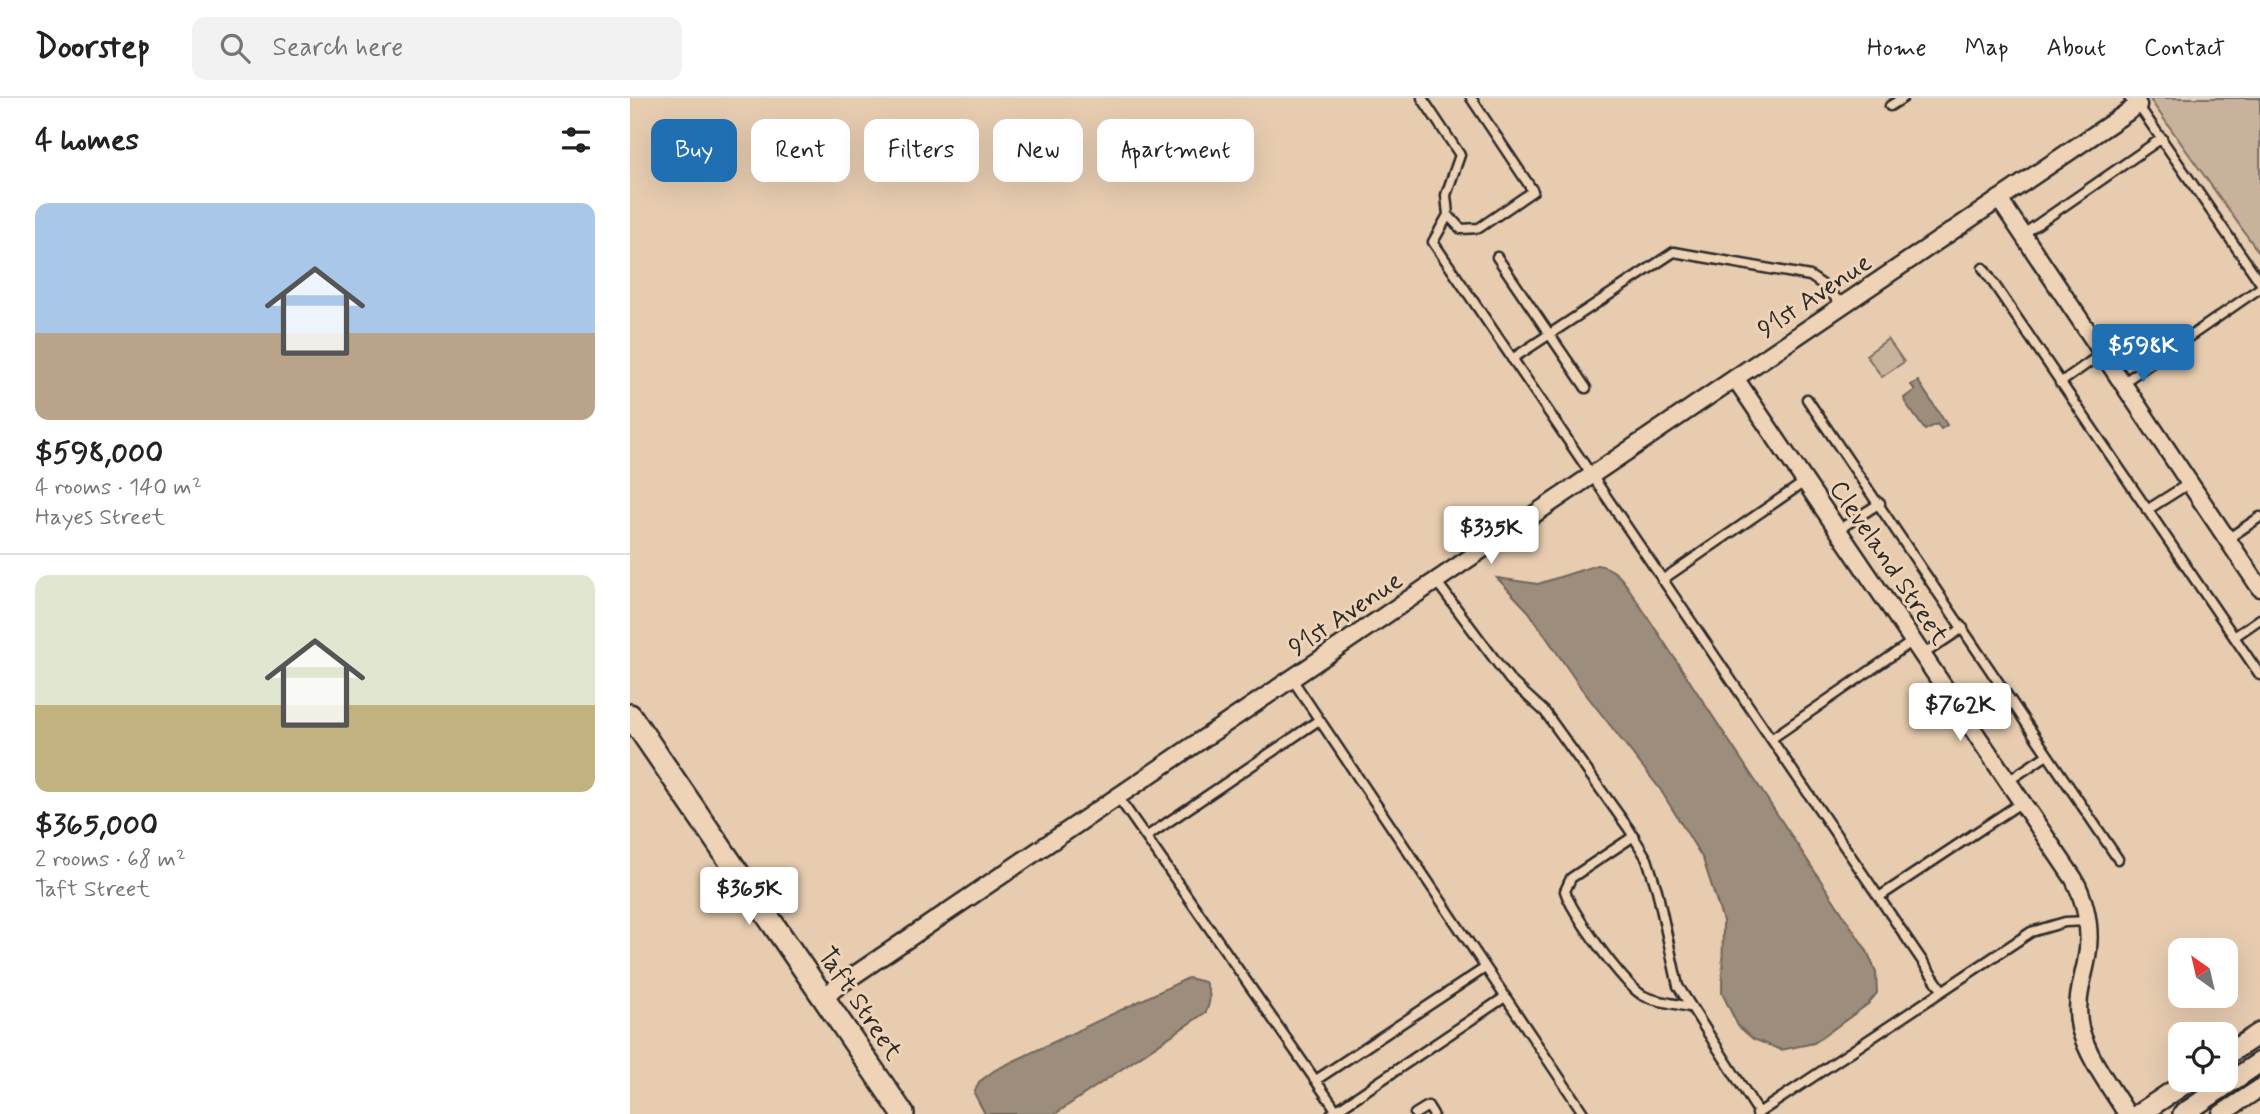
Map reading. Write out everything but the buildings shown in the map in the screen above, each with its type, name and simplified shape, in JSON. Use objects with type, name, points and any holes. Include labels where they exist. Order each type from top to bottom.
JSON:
[{"type":"main road","name":"Taft Street","points":[[630,716],[903,1114]]},
{"type":"street","name":"91st Avenue","points":[[822,997],[1999,199],[2133,101]]},
{"type":"street","points":[[1999,199],[2260,588]]},
{"type":"street","name":"Cleveland Street","points":[[1735,378],[2074,878],[2084,897],[2089,921],[2087,959],[2077,1002],[2080,1028],[2091,1053],[2127,1114]]},
{"type":"street","points":[[2238,1047],[2260,1032]]},
{"type":"street","points":[[2183,1114],[2260,1062]]},
{"type":"street","points":[[2221,1114],[2260,1088]]},
{"type":"street","points":[[2139,1114],[2172,1092]]},
{"type":"lane","points":[[1422,98],[1460,155],[1446,195],[1448,215],[1433,242],[1942,990]]},
{"type":"lane","points":[[1448,215],[1461,229],[1479,228],[1533,191],[1471,98]]},
{"type":"lane","points":[[1891,106],[1903,98]]},
{"type":"lane","points":[[2133,101],[2162,138],[2260,282]]},
{"type":"lane","points":[[2022,235],[2162,138]]},
{"type":"lane","points":[[1513,359],[1674,252],[1810,276],[1826,287],[1842,305]]},
{"type":"lane","points":[[1497,257],[1586,388]]},
{"type":"lane","points":[[1983,268],[2260,676]]},
{"type":"lane","points":[[2121,384],[2260,288]]},
{"type":"lane","points":[[2060,383],[2101,354]]},
{"type":"lane","points":[[1807,399],[1880,503],[2118,859]]},
{"type":"lane","points":[[1662,580],[1806,481]]},
{"type":"lane","points":[[2147,510],[2188,484]]},
{"type":"lane","points":[[1838,530],[1880,503]]},
{"type":"lane","points":[[2226,540],[2260,517]]},
{"type":"lane","points":[[1436,581],[1510,680],[1545,712],[1634,836],[1647,859],[1657,890],[1678,986],[1758,1113],[2031,932],[2064,922],[2089,921]]},
{"type":"lane","points":[[2234,637],[2260,619]]},
{"type":"lane","points":[[1771,739],[1918,648],[1963,628]]},
{"type":"lane","points":[[1292,679],[1584,1114]]},
{"type":"lane","points":[[1146,837],[1319,720]]},
{"type":"lane","points":[[2008,781],[2047,755]]},
{"type":"lane","points":[[1118,797],[1315,1080],[1335,1113],[1505,997]]},
{"type":"lane","points":[[1879,897],[2022,802]]},
{"type":"lane","points":[[1634,836],[1572,878],[1565,891],[1569,906],[1623,976],[1642,995],[1689,1007]]},
{"type":"lane","points":[[1315,1080],[1485,968]]},
{"type":"lane","points":[[1415,1114],[1428,1107],[1433,1114]]},
{"type":"shaded area","points":[[2149,98],[2260,98],[2260,254]]},
{"type":"shaded area","points":[[1888,339],[1904,362],[1882,377],[1866,355]]},
{"type":"shaded area","points":[[1918,381],[1947,425],[1941,429],[1937,424],[1925,430],[1905,402],[1904,398],[1915,390],[1911,385]]},
{"type":"shaded area","points":[[1597,565],[1612,570],[1629,588],[1867,951],[1876,972],[1877,993],[1868,1004],[1814,1043],[1781,1050],[1753,1039],[1738,1026],[1722,993],[1723,921],[1703,859],[1660,789],[1581,688],[1529,612],[1497,578],[1538,584]]},
{"type":"shaded area","points":[[1188,978],[1205,982],[1210,997],[1206,1012],[1055,1114],[985,1114],[974,1093],[979,1082],[995,1070]]}]
